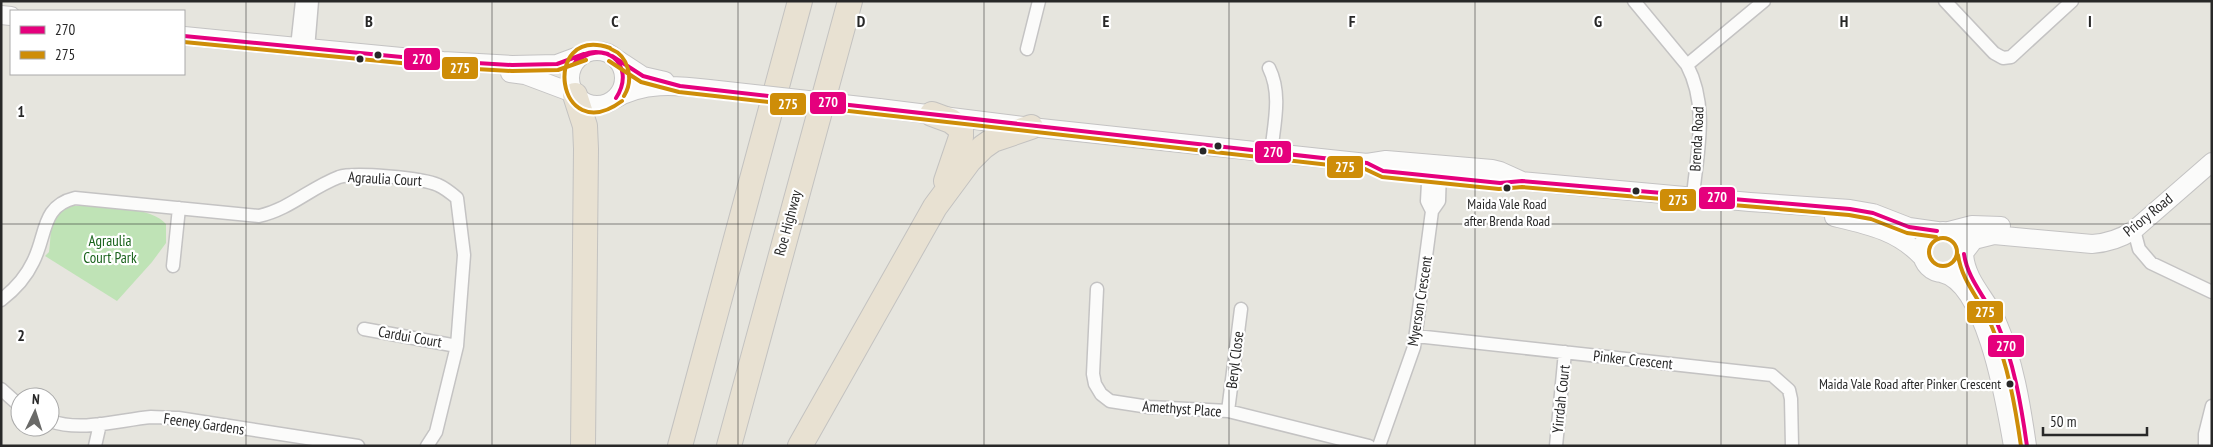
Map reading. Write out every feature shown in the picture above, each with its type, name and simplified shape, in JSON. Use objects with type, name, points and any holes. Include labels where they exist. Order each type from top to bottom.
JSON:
[{"type":"highway","points":[[680,446],[800,1]]},
{"type":"highway","name":"Roe Highway","points":[[728,446],[850,1]]},
{"type":"highway","points":[[574,94],[585,126],[586,149],[583,446]]},
{"type":"highway","points":[[932,114],[957,124],[962,133],[935,207]]},
{"type":"highway","points":[[800,446],[935,207],[969,161],[983,147],[993,140],[1031,127]]},
{"type":"main road","points":[[185,36],[443,61],[542,66],[557,64],[594,51],[612,56],[643,76],[680,86]]},
{"type":"main road","points":[[574,94],[569,77],[577,59],[584,54]]},
{"type":"main road","points":[[611,101],[618,96],[624,80],[623,70],[619,62],[612,56]]},
{"type":"main road","points":[[443,61],[525,75],[574,94],[587,104],[595,106],[642,87],[680,86],[1271,153],[1367,163],[1386,160],[1434,170],[1500,170],[1522,181],[1750,202],[1850,209],[1873,213],[1909,226],[1943,231],[1960,240],[1969,277],[1996,320],[2006,344],[2016,384],[2027,446]]},
{"type":"main road","name":"Priory Road","points":[[1964,254],[1974,240],[1994,235],[2108,243],[2134,230],[2212,162]]},
{"type":"main road","points":[[1750,202],[1834,217],[1866,225],[1904,240],[1922,257],[1932,270],[1950,277],[1964,290],[1971,300],[1989,340],[2004,390],[2013,446]]},
{"type":"main road","name":"Priory Road","points":[[1943,231],[1972,225],[2001,226],[2042,233],[2075,242]]},
{"type":"main road","points":[[1922,257],[1923,244],[1926,239],[1943,231]]},
{"type":"main road","points":[[1941,273],[1954,270],[1959,266],[1964,254]]},
{"type":"street","points":[[302,1],[303,48]]},
{"type":"street","points":[[303,48],[312,1]]},
{"type":"street","points":[[1027,49],[1039,1]]},
{"type":"street","name":"Brenda Road","points":[[1634,1],[1687,65],[1696,88],[1701,122],[1693,196]]},
{"type":"street","points":[[1687,65],[1764,1]]},
{"type":"street","points":[[1945,1],[1994,53],[2003,58],[2011,57],[2072,1]]},
{"type":"street","points":[[1269,68],[1275,80],[1277,92],[1271,153]]},
{"type":"street","name":"Myerson Crescent","points":[[1378,446],[1414,348],[1432,211],[1439,201],[1434,170]]},
{"type":"street","name":"Agraulia Court","points":[[1,300],[14,290],[33,264],[52,211],[61,201],[75,198],[259,216],[276,212],[306,196],[319,186],[349,174],[425,181],[449,191],[457,198],[464,255],[457,346]]},
{"type":"street","points":[[173,266],[179,208]]},
{"type":"street","points":[[2134,230],[2139,249],[2151,263],[2212,292]]},
{"type":"street","name":"Amethyst Place","points":[[1097,289],[1093,374],[1095,384],[1101,394],[1110,401],[1122,404],[1228,411],[1369,446]]},
{"type":"street","name":"Beryl Close","points":[[1228,411],[1241,309]]},
{"type":"street","name":"Cardui Court","points":[[364,329],[457,346]]},
{"type":"street","name":"Pinker Crescent","points":[[1416,336],[1772,375],[1789,390],[1791,399],[1792,446]]},
{"type":"street","points":[[427,446],[436,432],[457,346]]},
{"type":"street","name":"Yirrdah Court","points":[[1556,446],[1565,352]]},
{"type":"street","points":[[2205,446],[2205,434],[2212,406]]},
{"type":"street","name":"Feeney Gardens","points":[[60,423],[70,425],[100,424],[153,417],[178,418],[358,446]]},
{"type":"street","points":[[95,446],[100,424]]},
{"type":"green space","name":"Agraulia Court Park","points":[[72,206],[135,210],[148,213],[166,224],[166,243],[152,262],[117,301],[45,256],[49,252],[54,219],[63,210]]},
{"type":"transit line","name":"270","points":[[185,36],[443,61],[512,65],[557,64],[584,54]]},
{"type":"transit line","name":"275","points":[[185,42],[442,67],[512,71],[558,70],[586,60]]},
{"type":"transit line","name":"275","points":[[610,48],[588,45],[573,53],[566,67],[565,84],[571,99],[582,110],[600,112],[622,101]]},
{"type":"transit line","name":"275","points":[[611,49],[622,57],[628,69],[629,83],[624,96]]},
{"type":"transit line","name":"270","points":[[574,64],[581,57],[589,53],[608,54]]},
{"type":"transit line","name":"270","points":[[574,64],[585,56],[595,53],[605,53],[614,58],[620,65],[623,74],[622,86],[616,98]]},
{"type":"transit line","name":"270","points":[[612,56],[643,76],[680,86],[1367,163],[1383,171],[1500,183],[1522,181],[1850,209],[1873,213],[1909,227],[1937,231]]},
{"type":"transit line","name":"275","points":[[609,61],[641,82],[679,92],[1365,169],[1382,177],[1499,189],[1522,187],[1849,215],[1871,219],[1907,233],[1936,237]]},
{"type":"transit line","name":"275","points":[[1943,238],[1953,242],[1957,252],[1953,262],[1943,266],[1933,262],[1929,252],[1933,242],[1943,238]]},
{"type":"transit line","name":"270","points":[[1964,254],[1969,273],[1993,314],[2008,353],[2019,399],[2027,446]]},
{"type":"transit line","name":"275","points":[[1958,255],[1968,283],[1988,318],[1998,341],[2007,371],[2021,446]]},
{"type":"place","name":"Maida Vale Road after Brenda Road","points":[[1507,188]]},
{"type":"place","name":"Maida Vale Road after Pinker Crescent","points":[[2010,384]]}]
